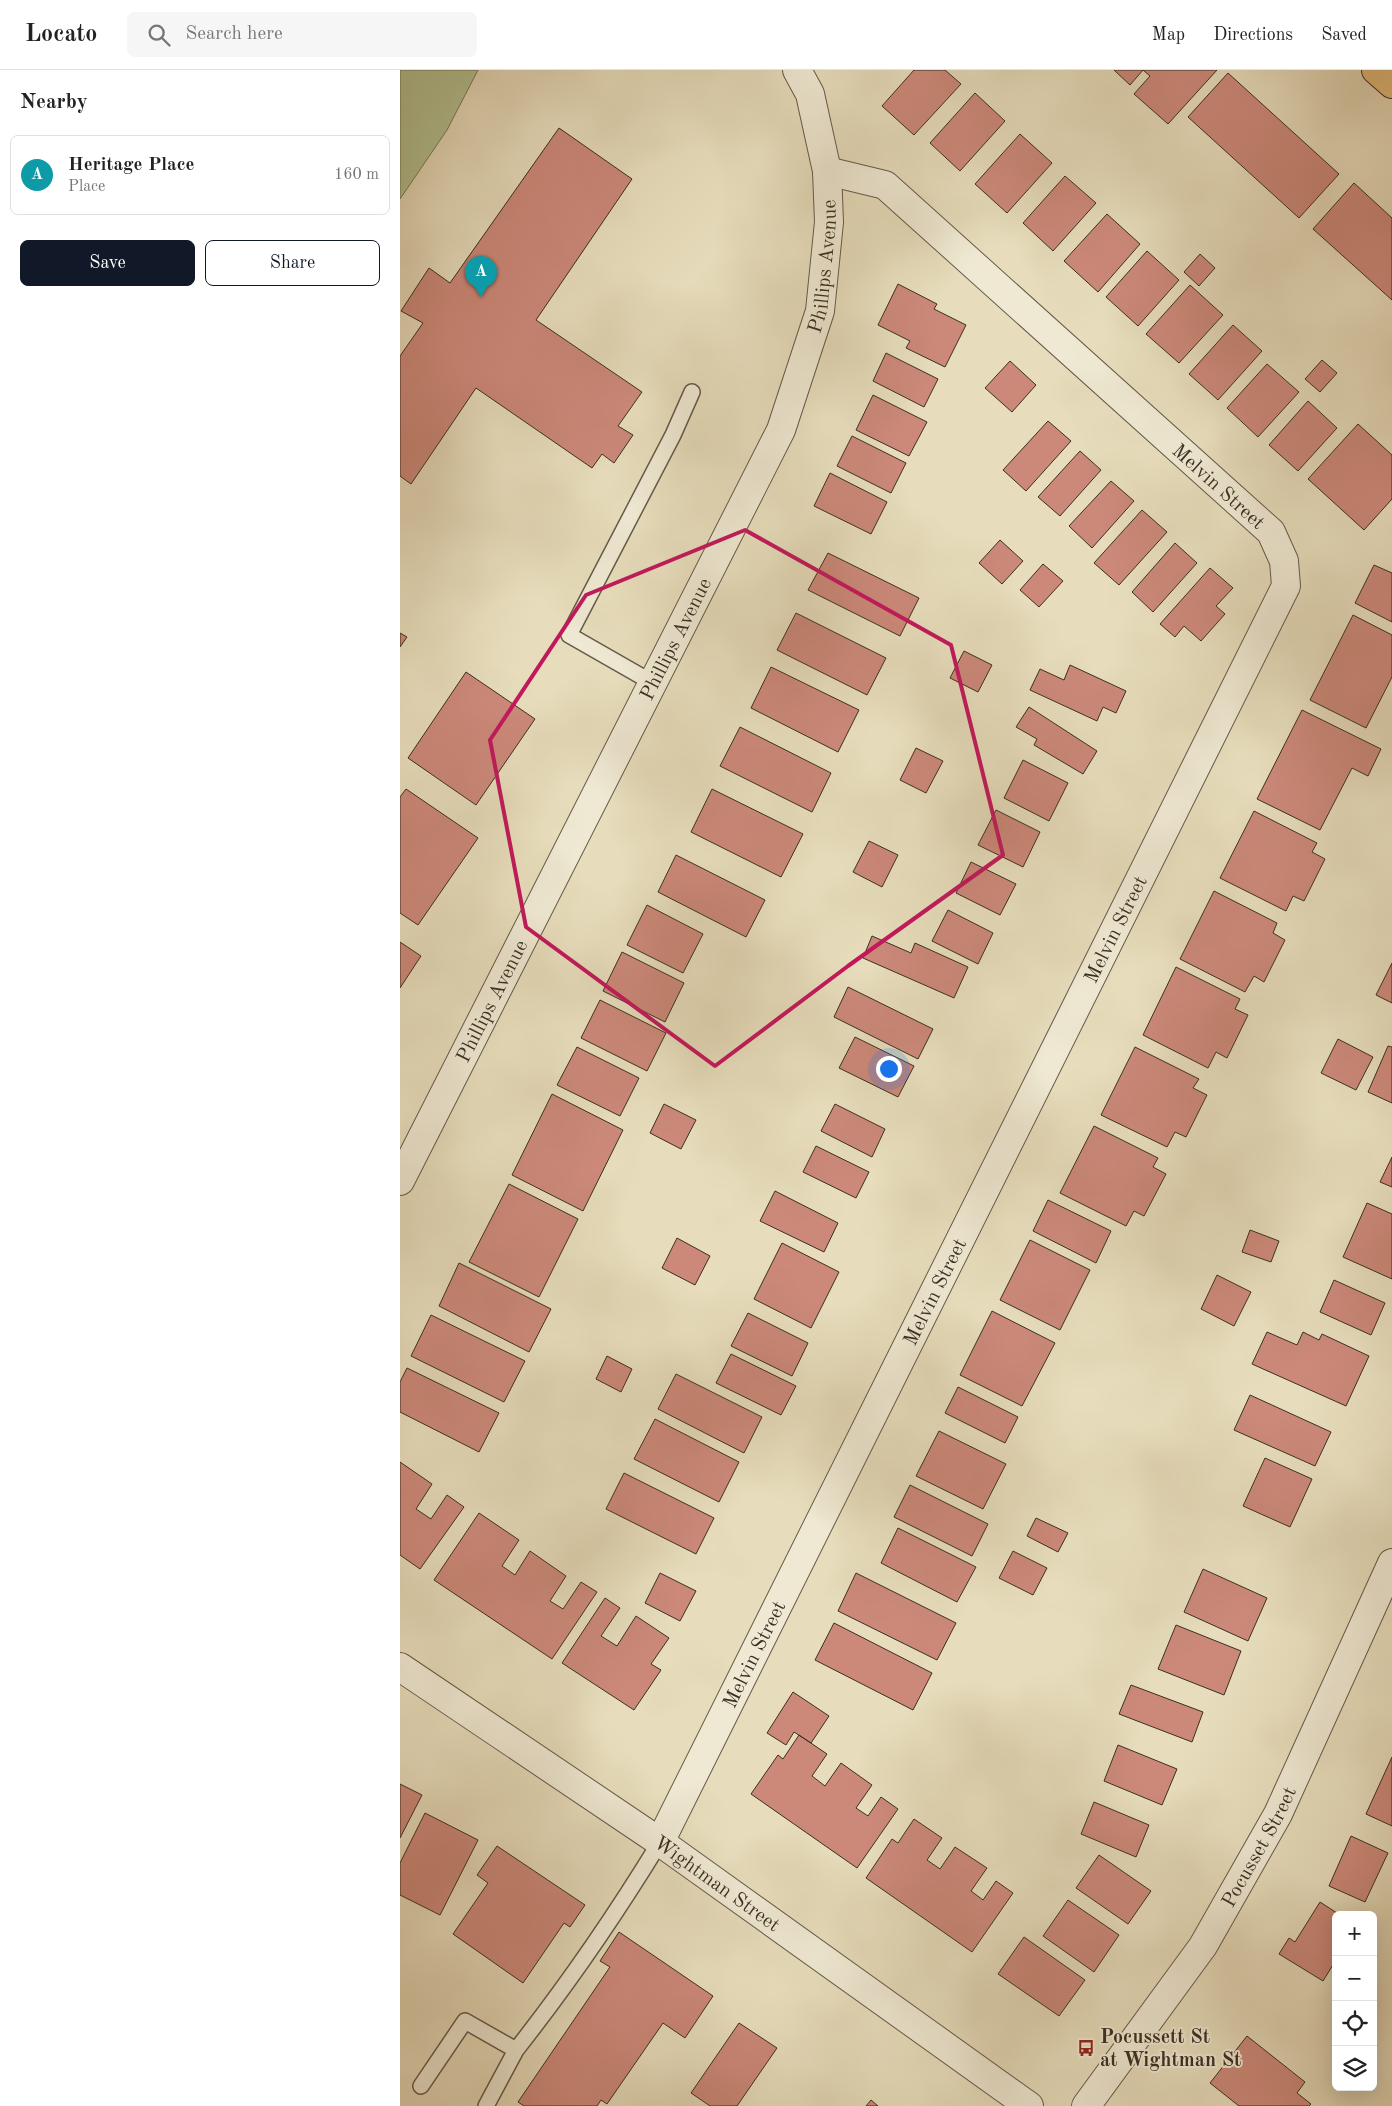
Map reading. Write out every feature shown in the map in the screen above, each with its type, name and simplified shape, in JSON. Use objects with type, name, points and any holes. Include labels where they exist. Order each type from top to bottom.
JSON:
[{"type":"main road","points":[[1376,70],[1392,84]]},
{"type":"street","name":"Phillips Avenue","points":[[400,1180],[780,430],[820,311],[829,222],[827,171],[810,94],[797,70]]},
{"type":"street","name":"Melvin Street","points":[[660,1842],[1286,586],[1284,561],[1271,532],[885,185],[827,171]]},
{"type":"street","name":"Pocusset Street","points":[[1086,2106],[1203,1946],[1278,1814],[1392,1563]]},
{"type":"street","name":"Wightman Street","points":[[400,1668],[660,1842],[1029,2106]]},
{"type":"lane","points":[[653,683],[569,635],[673,435],[692,392]]},
{"type":"lane","points":[[486,2106],[516,2050],[538,2022],[633,1886],[660,1842]]},
{"type":"lane","points":[[421,2086],[465,2021],[516,2050]]},
{"type":"highlighted area","points":[[745,530],[951,645],[1003,855],[848,966],[715,1066],[526,927],[490,740],[586,595]]},
{"type":"green space","points":[[400,70],[478,70],[447,130],[400,199]]},
{"type":"building","points":[[914,70],[945,70],[961,84],[914,135],[882,106]]},
{"type":"building","points":[[1114,70],[1143,70],[1130,85]]},
{"type":"building","points":[[1143,70],[1217,70],[1168,124],[1134,94],[1150,76]]},
{"type":"building","points":[[1228,73],[1339,174],[1299,218],[1188,117]]},
{"type":"building","points":[[975,93],[1005,121],[960,171],[930,143]]},
{"type":"building","points":[[559,128],[632,179],[536,320],[642,392],[618,426],[633,435],[614,463],[602,454],[592,468],[476,388],[411,484],[400,476],[400,356],[423,323],[401,311],[429,268],[450,283]]},
{"type":"building","points":[[1020,134],[1052,163],[1007,213],[975,184]]},
{"type":"building","points":[[1065,176],[1096,203],[1053,251],[1023,223]]},
{"type":"building","points":[[1354,183],[1392,218],[1392,300],[1313,229]]},
{"type":"building","points":[[1107,214],[1140,244],[1098,292],[1064,261]]},
{"type":"building","points":[[1147,251],[1179,280],[1138,326],[1106,297]]},
{"type":"building","points":[[1200,254],[1215,268],[1199,286],[1184,272]]},
{"type":"building","points":[[898,284],[937,304],[934,309],[966,325],[945,367],[906,348],[910,341],[878,325]]},
{"type":"building","points":[[1190,285],[1223,315],[1179,363],[1146,334]]},
{"type":"building","points":[[1233,325],[1262,351],[1218,400],[1189,374]]},
{"type":"building","points":[[886,353],[938,379],[924,407],[873,381]]},
{"type":"building","points":[[1322,360],[1337,373],[1320,392],[1305,379]]},
{"type":"building","points":[[1010,361],[1036,385],[1012,412],[985,388]]},
{"type":"building","points":[[1267,364],[1299,392],[1258,437],[1227,408]]},
{"type":"building","points":[[873,395],[927,422],[909,456],[856,430]]},
{"type":"building","points":[[1308,401],[1337,428],[1298,471],[1269,445]]},
{"type":"building","points":[[1048,421],[1071,441],[1026,491],[1003,470]]},
{"type":"building","points":[[1358,424],[1392,455],[1392,499],[1364,530],[1308,479]]},
{"type":"building","points":[[852,436],[906,463],[891,493],[837,466]]},
{"type":"building","points":[[1080,451],[1101,470],[1060,516],[1038,497]]},
{"type":"building","points":[[830,473],[887,502],[871,534],[814,506]]},
{"type":"building","points":[[1111,481],[1134,501],[1092,548],[1069,526]]},
{"type":"building","points":[[1142,510],[1167,532],[1119,585],[1094,563]]},
{"type":"building","points":[[1000,540],[1023,561],[1002,584],[979,563]]},
{"type":"building","points":[[1175,543],[1197,563],[1153,612],[1132,592]]},
{"type":"building","points":[[828,553],[919,598],[900,636],[808,590]]},
{"type":"building","points":[[1043,564],[1063,581],[1039,607],[1020,590]]},
{"type":"building","points":[[1374,565],[1392,573],[1392,622],[1355,603]]},
{"type":"building","points":[[1210,568],[1233,588],[1216,606],[1225,614],[1201,641],[1184,626],[1175,637],[1160,624]]},
{"type":"building","points":[[796,613],[886,658],[867,695],[777,650]]},
{"type":"building","points":[[1353,615],[1392,635],[1392,677],[1366,728],[1310,700]]},
{"type":"building","points":[[400,633],[407,637],[400,647]]},
{"type":"building","points":[[964,651],[992,665],[978,692],[950,678]]},
{"type":"building","points":[[1070,665],[1126,691],[1116,713],[1103,707],[1097,721],[1030,690],[1040,669],[1064,680]]},
{"type":"building","points":[[771,667],[859,710],[838,752],[751,708]]},
{"type":"building","points":[[466,672],[535,719],[476,805],[408,758]]},
{"type":"building","points":[[1029,707],[1097,751],[1083,774],[1034,745],[1037,739],[1016,727]]},
{"type":"building","points":[[1302,710],[1381,749],[1368,776],[1352,768],[1320,830],[1257,799]]},
{"type":"building","points":[[740,727],[831,773],[812,812],[720,766]]},
{"type":"building","points":[[916,748],[943,761],[926,793],[900,780]]},
{"type":"building","points":[[1023,760],[1068,783],[1049,821],[1004,798]]},
{"type":"building","points":[[406,789],[478,838],[418,925],[400,913],[400,797]]},
{"type":"building","points":[[712,789],[803,834],[781,877],[691,832]]},
{"type":"building","points":[[996,810],[1040,832],[1023,867],[978,845]]},
{"type":"building","points":[[1254,811],[1317,843],[1312,852],[1325,859],[1304,901],[1293,896],[1286,911],[1220,878]]},
{"type":"building","points":[[869,841],[898,855],[882,887],[853,872]]},
{"type":"building","points":[[676,855],[765,900],[746,937],[658,892]]},
{"type":"building","points":[[971,862],[1016,884],[1000,915],[956,893]]},
{"type":"building","points":[[1214,891],[1277,923],[1273,933],[1285,940],[1264,982],[1254,976],[1245,992],[1180,959]]},
{"type":"building","points":[[647,905],[703,934],[683,973],[627,945]]},
{"type":"building","points":[[948,910],[993,933],[978,964],[932,941]]},
{"type":"building","points":[[872,936],[911,953],[915,943],[968,967],[954,998],[863,958]]},
{"type":"building","points":[[400,942],[421,956],[400,988]]},
{"type":"building","points":[[622,952],[684,983],[665,1022],[603,991]]},
{"type":"building","points":[[1392,963],[1392,1003],[1376,995]]},
{"type":"building","points":[[1176,967],[1240,999],[1235,1009],[1248,1015],[1227,1058],[1216,1052],[1208,1068],[1143,1035]]},
{"type":"building","points":[[848,987],[933,1029],[918,1059],[834,1017]]},
{"type":"building","points":[[600,1000],[666,1033],[647,1071],[581,1038]]},
{"type":"building","points":[[855,1037],[914,1066],[898,1097],[839,1068]]},
{"type":"building","points":[[1338,1039],[1373,1057],[1356,1090],[1321,1073]]},
{"type":"building","points":[[1388,1046],[1392,1047],[1392,1103],[1368,1092]]},
{"type":"building","points":[[577,1047],[639,1078],[620,1116],[557,1085]]},
{"type":"building","points":[[1135,1047],[1199,1079],[1193,1088],[1207,1095],[1186,1137],[1175,1132],[1167,1147],[1101,1115]]},
{"type":"building","points":[[552,1094],[623,1130],[583,1211],[512,1175]]},
{"type":"building","points":[[664,1104],[696,1120],[681,1149],[650,1133]]},
{"type":"building","points":[[835,1104],[885,1129],[872,1157],[821,1131]]},
{"type":"building","points":[[1094,1126],[1158,1158],[1153,1167],[1166,1174],[1144,1216],[1134,1211],[1126,1226],[1060,1193]]},
{"type":"building","points":[[816,1146],[869,1172],[856,1198],[803,1172]]},
{"type":"building","points":[[1392,1157],[1392,1187],[1380,1182]]},
{"type":"building","points":[[509,1184],[578,1219],[539,1297],[469,1262]]},
{"type":"building","points":[[775,1191],[838,1223],[824,1252],[760,1221]]},
{"type":"building","points":[[1048,1200],[1111,1231],[1096,1263],[1033,1231]]},
{"type":"building","points":[[1367,1203],[1392,1214],[1392,1279],[1343,1257]]},
{"type":"building","points":[[1250,1230],[1279,1241],[1271,1262],[1242,1252]]},
{"type":"building","points":[[677,1238],[710,1256],[695,1285],[662,1268]]},
{"type":"building","points":[[1030,1240],[1090,1270],[1060,1330],[1000,1300]]},
{"type":"building","points":[[782,1243],[839,1272],[811,1328],[754,1299]]},
{"type":"building","points":[[459,1263],[551,1309],[529,1352],[439,1306]]},
{"type":"building","points":[[1217,1275],[1251,1292],[1234,1326],[1201,1309]]},
{"type":"building","points":[[1334,1280],[1385,1303],[1371,1335],[1320,1312]]},
{"type":"building","points":[[992,1311],[1055,1343],[1022,1406],[960,1375]]},
{"type":"building","points":[[748,1313],[808,1343],[792,1376],[731,1346]]},
{"type":"building","points":[[431,1315],[525,1361],[504,1402],[411,1356]]},
{"type":"building","points":[[1267,1332],[1297,1345],[1303,1332],[1319,1340],[1322,1334],[1369,1356],[1346,1406],[1252,1364]]},
{"type":"building","points":[[731,1354],[796,1386],[781,1415],[716,1383]]},
{"type":"building","points":[[607,1356],[632,1369],[621,1392],[596,1379]]},
{"type":"building","points":[[407,1368],[499,1413],[479,1452],[400,1412],[400,1382]]},
{"type":"building","points":[[676,1374],[762,1417],[744,1453],[658,1409]]},
{"type":"building","points":[[958,1387],[1018,1417],[1005,1443],[945,1413]]},
{"type":"building","points":[[1250,1395],[1331,1432],[1315,1466],[1234,1430]]},
{"type":"building","points":[[655,1419],[739,1462],[719,1502],[634,1459]]},
{"type":"building","points":[[939,1431],[1006,1464],[983,1509],[916,1476]]},
{"type":"building","points":[[1265,1458],[1312,1479],[1290,1527],[1243,1506]]},
{"type":"building","points":[[400,1462],[432,1484],[416,1509],[431,1519],[447,1495],[464,1507],[420,1569],[400,1555]]},
{"type":"building","points":[[624,1473],[714,1518],[696,1554],[606,1509]]},
{"type":"building","points":[[910,1485],[988,1524],[972,1556],[894,1517]]},
{"type":"building","points":[[479,1513],[519,1540],[502,1566],[515,1575],[530,1551],[566,1576],[550,1601],[563,1609],[581,1582],[597,1592],[552,1659],[434,1580]]},
{"type":"building","points":[[1036,1518],[1068,1533],[1058,1552],[1027,1536]]},
{"type":"building","points":[[898,1528],[976,1567],[957,1602],[881,1563]]},
{"type":"building","points":[[1013,1551],[1047,1568],[1033,1595],[999,1578]]},
{"type":"building","points":[[1203,1569],[1267,1598],[1248,1641],[1184,1612]]},
{"type":"building","points":[[660,1573],[696,1591],[680,1621],[645,1603]]},
{"type":"building","points":[[856,1573],[956,1623],[937,1660],[838,1611]]},
{"type":"building","points":[[605,1598],[620,1608],[601,1636],[617,1646],[636,1616],[669,1638],[651,1664],[661,1670],[634,1710],[562,1663]]},
{"type":"building","points":[[834,1623],[932,1673],[913,1710],[815,1660]]},
{"type":"building","points":[[1176,1625],[1241,1651],[1224,1695],[1158,1669]]},
{"type":"building","points":[[1131,1685],[1203,1712],[1192,1742],[1119,1714]]},
{"type":"building","points":[[793,1692],[829,1716],[811,1743],[794,1732],[786,1745],[767,1733]]},
{"type":"building","points":[[799,1735],[827,1754],[812,1776],[825,1786],[841,1763],[872,1785],[856,1808],[868,1816],[881,1797],[898,1809],[857,1868],[751,1794],[778,1755],[783,1759]]},
{"type":"building","points":[[1118,1745],[1177,1769],[1162,1805],[1104,1781]]},
{"type":"building","points":[[1392,1757],[1392,1826],[1366,1814]]},
{"type":"building","points":[[400,1784],[422,1795],[400,1838]]},
{"type":"building","points":[[1094,1802],[1149,1825],[1136,1857],[1081,1834]]},
{"type":"building","points":[[425,1813],[478,1840],[440,1915],[400,1895],[400,1863]]},
{"type":"building","points":[[914,1819],[942,1838],[927,1860],[940,1869],[955,1847],[987,1868],[971,1891],[983,1900],[996,1881],[1013,1893],[972,1952],[866,1878],[892,1839],[898,1843]]},
{"type":"building","points":[[1351,1836],[1388,1853],[1365,1902],[1329,1886]]},
{"type":"building","points":[[497,1846],[585,1905],[570,1927],[564,1923],[523,1983],[453,1934],[488,1883],[477,1875]]},
{"type":"building","points":[[1099,1855],[1151,1891],[1128,1924],[1076,1888]]},
{"type":"building","points":[[1068,1900],[1119,1935],[1094,1972],[1043,1936]]},
{"type":"building","points":[[1320,1902],[1334,1911],[1332,1911],[1332,1966],[1323,1981],[1279,1954],[1289,1938],[1295,1942]]},
{"type":"building","points":[[619,1932],[713,1996],[685,2038],[663,2023],[607,2104],[601,2100],[597,2106],[524,2106],[518,2102],[610,1967],[600,1961]]},
{"type":"building","points":[[1024,1937],[1085,1980],[1059,2016],[998,1974]]},
{"type":"building","points":[[739,2023],[777,2048],[737,2106],[710,2106],[691,2093]]},
{"type":"building","points":[[1247,2036],[1305,2082],[1297,2093],[1311,2104],[1309,2106],[1239,2106],[1210,2083]]},
{"type":"building","points":[[871,2100],[878,2106],[866,2106]]},
{"type":"place","name":"Heritage Place","points":[[481,297]]},
{"type":"place","name":"Pocussett St at Wightman St","points":[[1086,2048]]}]
